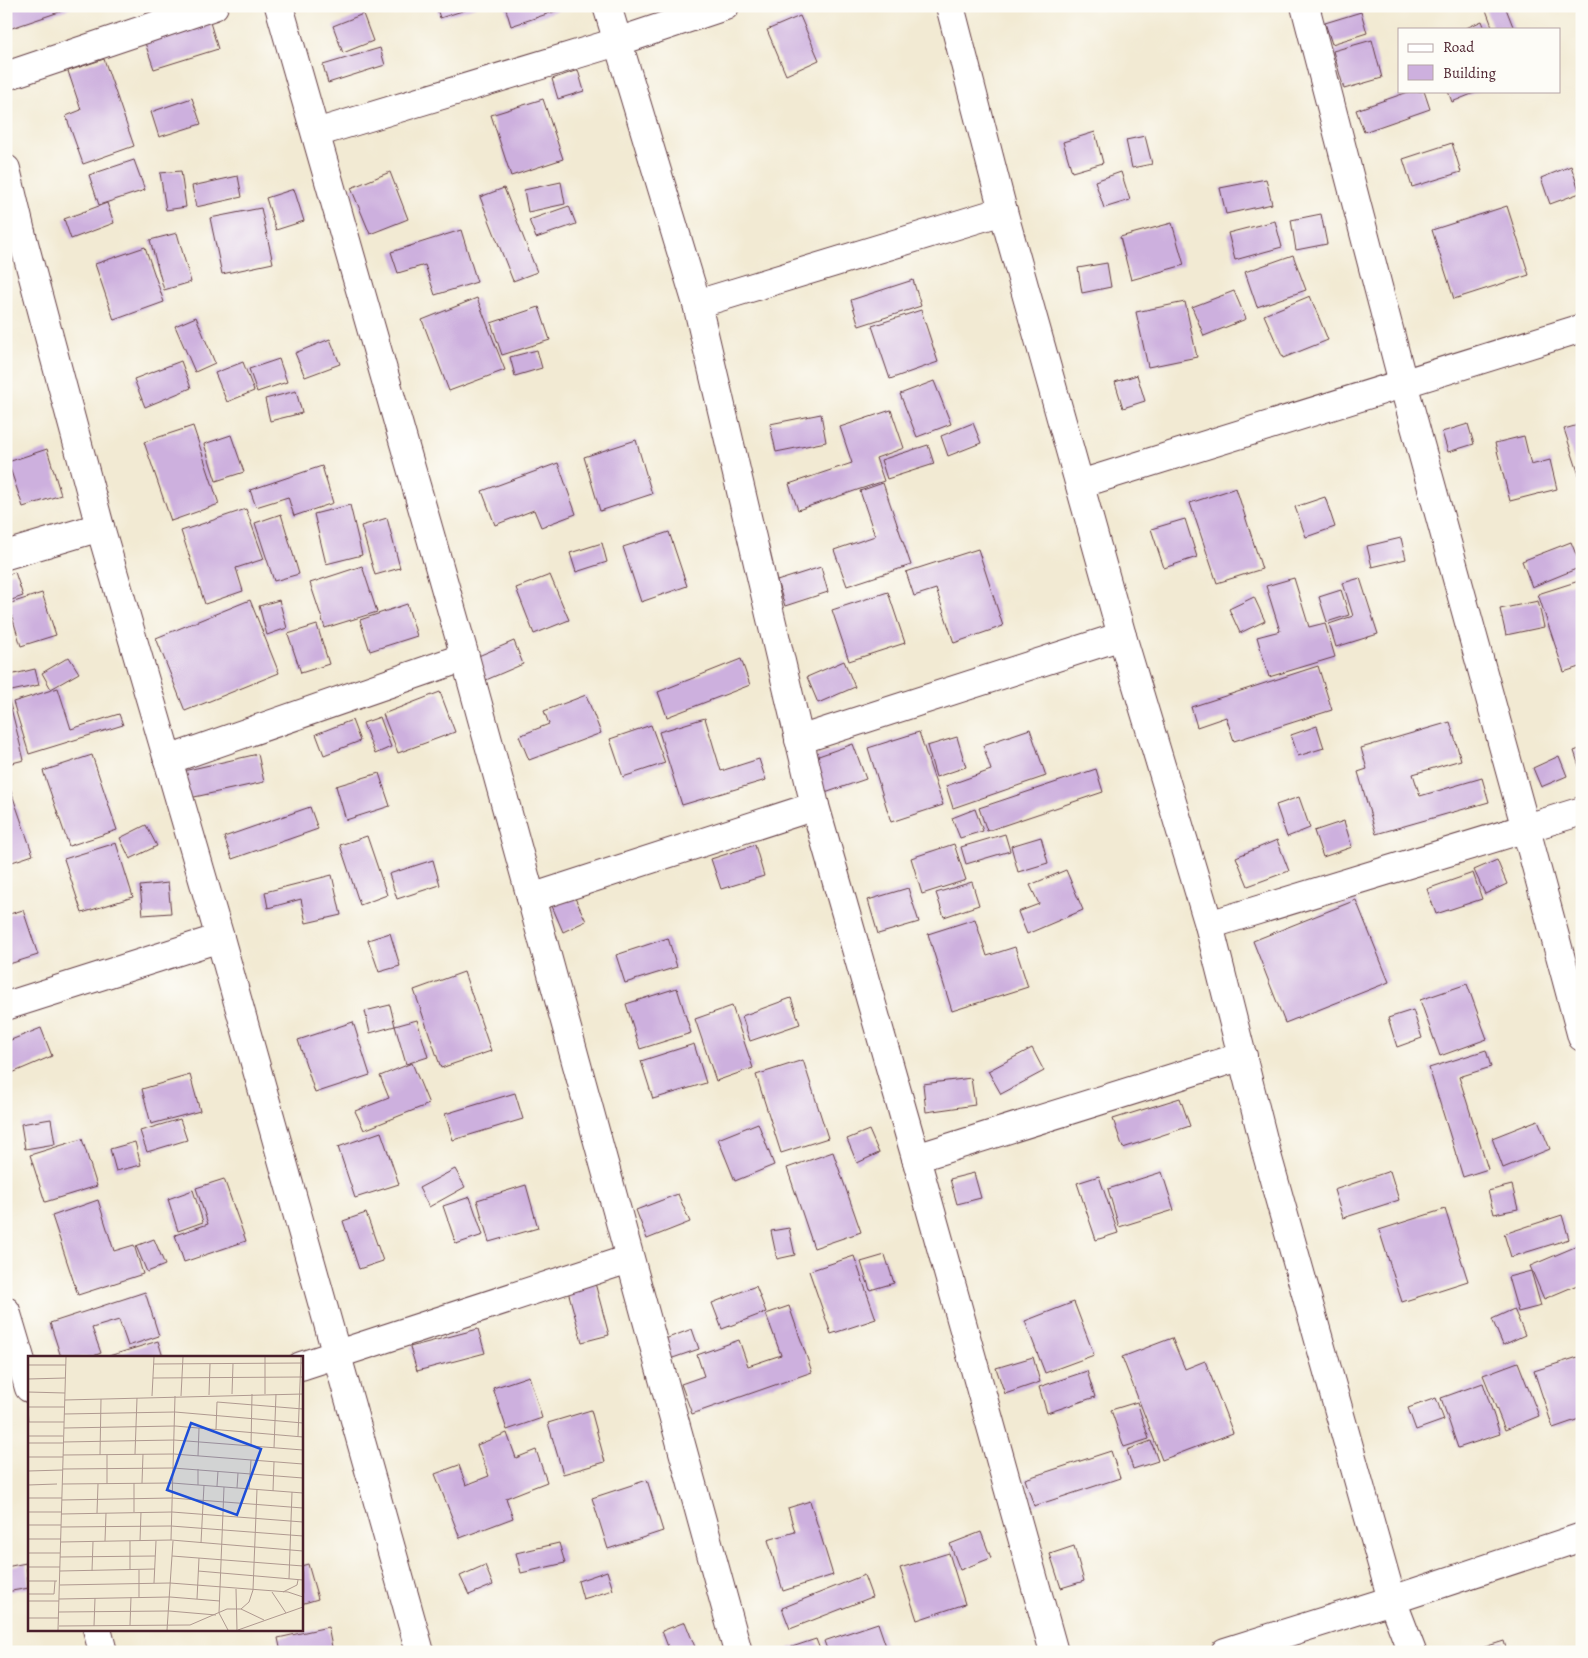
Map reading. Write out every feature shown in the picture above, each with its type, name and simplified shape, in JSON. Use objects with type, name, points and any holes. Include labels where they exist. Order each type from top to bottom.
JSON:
[{"type":"street","points":[[6,76],[214,6]]},
{"type":"street","points":[[279,6],[465,657],[738,1652]]},
{"type":"street","points":[[607,6],[696,304],[815,806],[1054,1652]]},
{"type":"street","points":[[316,133],[617,42],[725,6]]},
{"type":"street","points":[[950,6],[1003,211],[1122,636],[1210,925],[1267,1155],[1392,1600],[1412,1652]]},
{"type":"street","points":[[1305,6],[1403,383],[1582,1038]]},
{"type":"street","points":[[6,169],[14,234],[220,938],[420,1652]]},
{"type":"street","points":[[696,304],[1003,211]]},
{"type":"street","points":[[1080,484],[1582,328]]},
{"type":"street","points":[[6,555],[100,527]]},
{"type":"street","points":[[799,740],[1122,636]]},
{"type":"street","points":[[168,760],[465,657]]},
{"type":"street","points":[[531,898],[815,806]]},
{"type":"street","points":[[1210,925],[1582,812]]},
{"type":"street","points":[[6,1006],[220,938]]},
{"type":"street","points":[[916,1158],[1243,1056]]},
{"type":"street","points":[[302,1366],[629,1259]]},
{"type":"street","points":[[6,1311],[28,1385]]},
{"type":"street","points":[[1225,1652],[1392,1600],[1582,1537]]},
{"type":"street","points":[[97,1630],[103,1652]]},
{"type":"building","points":[[6,6],[74,6],[74,7],[6,30]]},
{"type":"building","points":[[436,6],[475,6],[475,7],[440,18]]},
{"type":"building","points":[[505,6],[562,6],[562,9],[511,26]]},
{"type":"building","points":[[1496,6],[1505,6],[1514,28],[1493,28],[1486,10]]},
{"type":"building","points":[[1361,12],[1367,33],[1332,44],[1325,23]]},
{"type":"building","points":[[363,14],[373,41],[343,53],[333,26]]},
{"type":"building","points":[[800,16],[819,60],[786,75],[767,30]]},
{"type":"building","points":[[209,19],[218,49],[154,69],[144,40]]},
{"type":"building","points":[[1482,21],[1485,28],[1466,28]]},
{"type":"building","points":[[1372,40],[1382,78],[1344,89],[1333,51]]},
{"type":"building","points":[[380,48],[385,65],[328,83],[323,65]]},
{"type":"building","points":[[104,59],[134,146],[83,164],[66,116],[81,110],[68,71]]},
{"type":"building","points":[[578,70],[584,91],[558,99],[552,79]]},
{"type":"building","points":[[1408,92],[1424,92],[1430,109],[1364,132],[1356,110]]},
{"type":"building","points":[[1448,92],[1477,92],[1452,102]]},
{"type":"building","points":[[192,98],[201,124],[159,137],[151,112]]},
{"type":"building","points":[[543,99],[563,159],[511,176],[491,115]]},
{"type":"building","points":[[1095,132],[1103,163],[1072,172],[1063,142]]},
{"type":"building","points":[[1145,136],[1152,164],[1132,168],[1126,140]]},
{"type":"building","points":[[1452,143],[1461,172],[1412,187],[1403,159]]},
{"type":"building","points":[[134,160],[145,190],[99,205],[89,175]]},
{"type":"building","points":[[1571,166],[1580,193],[1550,204],[1541,178]]},
{"type":"building","points":[[181,171],[186,207],[166,210],[160,173]]},
{"type":"building","points":[[390,172],[408,219],[370,234],[351,188]]},
{"type":"building","points":[[1121,172],[1130,200],[1104,208],[1095,181]]},
{"type":"building","points":[[238,176],[242,197],[196,207],[192,186]]},
{"type":"building","points":[[1266,179],[1272,204],[1226,214],[1220,188]]},
{"type":"building","points":[[561,182],[565,204],[528,212],[524,190]]},
{"type":"building","points":[[504,188],[537,272],[513,281],[480,197]]},
{"type":"building","points":[[294,189],[304,221],[276,230],[266,198]]},
{"type":"building","points":[[107,203],[114,223],[71,239],[64,219]]},
{"type":"building","points":[[569,206],[576,224],[536,238],[529,220]]},
{"type":"building","points":[[1507,206],[1529,275],[1454,299],[1432,230]]},
{"type":"building","points":[[261,208],[273,263],[222,274],[210,218]]},
{"type":"building","points":[[1321,214],[1327,244],[1296,250],[1291,220]]},
{"type":"building","points":[[1275,221],[1282,247],[1235,260],[1228,233]]},
{"type":"building","points":[[1172,223],[1184,265],[1131,280],[1120,237]]},
{"type":"building","points":[[461,230],[477,282],[435,295],[425,265],[398,273],[391,252]]},
{"type":"building","points":[[177,233],[191,282],[164,290],[150,240]]},
{"type":"building","points":[[145,247],[164,302],[114,320],[95,264]]},
{"type":"building","points":[[1293,255],[1306,290],[1257,307],[1245,272]]},
{"type":"building","points":[[1107,263],[1111,287],[1082,293],[1078,268]]},
{"type":"building","points":[[913,280],[921,306],[859,326],[851,300]]},
{"type":"building","points":[[1234,291],[1246,319],[1204,336],[1192,307]]},
{"type":"building","points":[[1310,296],[1328,340],[1283,358],[1264,315]]},
{"type":"building","points":[[477,298],[505,370],[449,391],[422,320]]},
{"type":"building","points":[[1185,302],[1197,357],[1148,367],[1136,312]]},
{"type":"building","points":[[539,307],[550,340],[502,355],[491,323]]},
{"type":"building","points":[[921,310],[938,362],[890,379],[872,326]]},
{"type":"building","points":[[196,317],[215,363],[195,372],[175,326]]},
{"type":"building","points":[[330,339],[340,364],[305,377],[295,353]]},
{"type":"building","points":[[537,350],[542,368],[515,376],[510,357]]},
{"type":"building","points":[[279,359],[287,382],[257,392],[249,369]]},
{"type":"building","points":[[181,361],[191,388],[145,407],[134,379]]},
{"type":"building","points":[[243,362],[254,391],[227,402],[215,373]]},
{"type":"building","points":[[1137,375],[1145,401],[1123,408],[1115,382]]},
{"type":"building","points":[[934,381],[951,424],[917,437],[900,394]]},
{"type":"building","points":[[296,391],[302,413],[270,421],[265,399]]},
{"type":"building","points":[[891,410],[904,448],[876,458],[884,481],[798,510],[789,484],[852,463],[840,427]]},
{"type":"building","points":[[821,414],[826,442],[776,452],[770,424]]},
{"type":"building","points":[[973,423],[981,443],[948,456],[941,436]]},
{"type":"building","points":[[1468,424],[1474,444],[1448,452],[1442,432]]},
{"type":"building","points":[[1582,424],[1582,477],[1580,478],[1564,429]]},
{"type":"building","points":[[193,426],[219,504],[171,521],[144,442]]},
{"type":"building","points":[[231,435],[244,472],[216,481],[204,444]]},
{"type":"building","points":[[1524,436],[1531,465],[1550,460],[1557,489],[1510,501],[1495,443]]},
{"type":"building","points":[[636,440],[652,494],[600,511],[584,457]]},
{"type":"building","points":[[928,445],[934,464],[887,479],[881,460]]},
{"type":"building","points":[[47,449],[61,495],[23,507],[8,462]]},
{"type":"building","points":[[558,463],[576,514],[541,527],[534,510],[495,525],[482,491]]},
{"type":"building","points":[[322,466],[333,503],[294,516],[288,497],[256,507],[250,490]]},
{"type":"building","points":[[883,483],[911,565],[847,586],[834,550],[875,536],[860,491]]},
{"type":"building","points":[[1236,488],[1262,569],[1217,583],[1190,503]]},
{"type":"building","points":[[1325,497],[1335,527],[1306,537],[1295,507]]},
{"type":"building","points":[[350,505],[362,555],[326,564],[314,514]]},
{"type":"building","points":[[246,509],[264,559],[236,568],[243,591],[205,604],[181,531]]},
{"type":"building","points":[[281,514],[299,574],[274,581],[255,523]]},
{"type":"building","points":[[387,518],[400,568],[375,575],[361,526]]},
{"type":"building","points":[[1185,519],[1197,557],[1164,568],[1151,529]]},
{"type":"building","points":[[669,532],[687,586],[641,602],[623,547]]},
{"type":"building","points":[[1401,538],[1406,559],[1372,567],[1367,546]]},
{"type":"building","points":[[1571,542],[1581,567],[1532,587],[1522,561]]},
{"type":"building","points":[[602,543],[607,562],[576,572],[570,553]]},
{"type":"building","points":[[978,549],[1003,626],[954,643],[936,589],[914,596],[906,572]]},
{"type":"building","points":[[362,566],[377,612],[325,628],[310,583]]},
{"type":"building","points":[[821,567],[828,592],[785,606],[777,581]]},
{"type":"building","points":[[15,572],[23,596],[6,602],[6,575]]},
{"type":"building","points":[[550,575],[569,620],[534,634],[516,588]]},
{"type":"building","points":[[1294,578],[1309,627],[1325,623],[1335,657],[1269,677],[1257,637],[1280,631],[1266,586]]},
{"type":"building","points":[[1360,578],[1378,634],[1336,647],[1329,624],[1353,616],[1343,583]]},
{"type":"building","points":[[1582,580],[1582,666],[1564,672],[1538,594]]},
{"type":"building","points":[[1341,590],[1349,615],[1327,622],[1319,597]]},
{"type":"building","points":[[888,592],[905,643],[849,661],[832,610]]},
{"type":"building","points":[[42,593],[56,635],[21,646],[8,604]]},
{"type":"building","points":[[1254,597],[1265,621],[1240,633],[1229,609]]},
{"type":"building","points":[[250,600],[279,673],[185,711],[156,638]]},
{"type":"building","points":[[279,600],[287,628],[267,635],[259,606]]},
{"type":"building","points":[[1538,601],[1544,627],[1506,635],[1500,609]]},
{"type":"building","points":[[407,604],[417,636],[370,651],[360,620]]},
{"type":"building","points":[[317,625],[329,664],[301,673],[288,634]]},
{"type":"building","points":[[514,641],[523,664],[486,680],[476,657]]},
{"type":"building","points":[[69,657],[79,673],[51,689],[42,673]]},
{"type":"building","points":[[741,659],[750,685],[667,717],[658,692]]},
{"type":"building","points":[[844,661],[855,687],[818,703],[807,677]]},
{"type":"building","points":[[1318,666],[1332,710],[1234,741],[1226,717],[1197,727],[1191,707]]},
{"type":"building","points":[[35,669],[39,685],[7,692],[24,760],[8,764],[6,755],[6,676]]},
{"type":"building","points":[[58,688],[71,729],[119,714],[123,725],[29,754],[13,702]]},
{"type":"building","points":[[440,692],[455,732],[398,753],[383,714]]},
{"type":"building","points":[[586,695],[601,733],[529,760],[519,736],[549,724],[544,711]]},
{"type":"building","points":[[380,717],[391,747],[375,754],[363,723]]},
{"type":"building","points":[[705,718],[721,771],[759,759],[766,780],[682,805],[659,732]]},
{"type":"building","points":[[352,720],[360,741],[324,755],[316,734]]},
{"type":"building","points":[[1450,722],[1461,760],[1413,774],[1420,796],[1482,778],[1489,802],[1376,834],[1358,772],[1367,769],[1361,748]]},
{"type":"building","points":[[651,725],[665,763],[623,777],[610,739]]},
{"type":"building","points":[[1317,726],[1324,748],[1298,756],[1291,735]]},
{"type":"building","points":[[1030,729],[1046,776],[953,808],[946,786],[991,770],[983,745]]},
{"type":"building","points":[[919,732],[943,805],[891,822],[868,748]]},
{"type":"building","points":[[957,737],[966,767],[936,777],[927,746]]},
{"type":"building","points":[[853,744],[866,779],[822,794],[810,759]]},
{"type":"building","points":[[1582,748],[1582,772],[1581,772],[1574,751]]},
{"type":"building","points":[[258,754],[264,782],[185,799],[179,772]]},
{"type":"building","points":[[92,755],[117,830],[69,846],[43,771]]},
{"type":"building","points":[[1559,756],[1567,776],[1541,787],[1533,768]]},
{"type":"building","points":[[1096,769],[1103,792],[987,831],[979,808]]},
{"type":"building","points":[[379,773],[390,806],[346,820],[336,786]]},
{"type":"building","points":[[6,777],[33,855],[6,864]]},
{"type":"building","points":[[1299,797],[1310,828],[1287,837],[1276,805]]},
{"type":"building","points":[[310,807],[318,829],[232,859],[224,837]]},
{"type":"building","points":[[975,809],[983,831],[960,838],[952,818]]},
{"type":"building","points":[[1344,821],[1352,847],[1323,857],[1314,831]]},
{"type":"building","points":[[146,825],[157,846],[130,859],[120,838]]},
{"type":"building","points":[[1005,834],[1010,851],[966,864],[961,847]]},
{"type":"building","points":[[367,836],[387,895],[360,905],[340,845]]},
{"type":"building","points":[[1041,837],[1048,863],[1018,872],[1011,846]]},
{"type":"building","points":[[1277,840],[1289,871],[1248,886],[1236,857]]},
{"type":"building","points":[[116,843],[133,897],[82,913],[64,859]]},
{"type":"building","points":[[954,844],[966,880],[922,894],[911,858]]},
{"type":"building","points":[[755,845],[764,876],[721,889],[711,859]]},
{"type":"building","points":[[433,860],[440,885],[397,899],[389,874]]},
{"type":"building","points":[[1497,860],[1507,884],[1485,894],[1474,870]]},
{"type":"building","points":[[1066,870],[1083,910],[1027,934],[1018,912],[1039,904],[1030,885]]},
{"type":"building","points":[[1473,873],[1482,899],[1436,914],[1427,889]]},
{"type":"building","points":[[332,875],[341,915],[306,923],[301,899],[268,908],[265,892]]},
{"type":"building","points":[[972,882],[979,905],[944,917],[936,893]]},
{"type":"building","points":[[168,883],[171,913],[143,915],[140,886]]},
{"type":"building","points":[[908,888],[919,922],[878,934],[868,900]]},
{"type":"building","points":[[574,896],[586,921],[563,932],[552,906]]},
{"type":"building","points":[[1356,900],[1389,982],[1285,1023],[1253,941]]},
{"type":"building","points":[[23,910],[38,955],[6,965],[6,915]]},
{"type":"building","points":[[975,919],[987,956],[1015,947],[1028,987],[952,1011],[928,934]]},
{"type":"building","points":[[390,933],[400,966],[379,972],[368,940]]},
{"type":"building","points":[[668,938],[677,967],[625,983],[616,955]]},
{"type":"building","points":[[464,972],[491,1051],[441,1068],[414,990]]},
{"type":"building","points":[[1467,984],[1487,1039],[1440,1056],[1420,1000]]},
{"type":"building","points":[[677,988],[691,1033],[640,1049],[626,1004]]},
{"type":"building","points":[[791,998],[800,1024],[750,1041],[742,1016]]},
{"type":"building","points":[[390,1005],[395,1026],[370,1033],[365,1011]]},
{"type":"building","points":[[732,1006],[753,1068],[716,1081],[695,1019]]},
{"type":"building","points":[[1413,1010],[1422,1038],[1397,1047],[1388,1018]]},
{"type":"building","points":[[417,1020],[428,1057],[406,1064],[395,1026]]},
{"type":"building","points":[[353,1022],[370,1075],[315,1093],[298,1040]]},
{"type":"building","points":[[41,1028],[52,1056],[12,1073],[6,1060],[6,1042]]},
{"type":"building","points":[[694,1044],[706,1083],[653,1099],[641,1061]]},
{"type":"building","points":[[1032,1048],[1044,1071],[1001,1094],[988,1071]]},
{"type":"building","points":[[1486,1050],[1491,1067],[1459,1077],[1488,1169],[1463,1177],[1429,1068]]},
{"type":"building","points":[[803,1060],[828,1138],[781,1153],[756,1075]]},
{"type":"building","points":[[412,1063],[429,1104],[364,1130],[355,1111],[389,1098],[380,1076]]},
{"type":"building","points":[[190,1075],[200,1111],[151,1124],[142,1089]]},
{"type":"building","points":[[971,1078],[975,1105],[926,1112],[923,1084]]},
{"type":"building","points":[[515,1093],[523,1119],[453,1140],[445,1114]]},
{"type":"building","points":[[1180,1098],[1190,1126],[1123,1148],[1113,1119]]},
{"type":"building","points":[[51,1119],[55,1144],[25,1149],[21,1124]]},
{"type":"building","points":[[180,1119],[187,1140],[147,1152],[140,1131]]},
{"type":"building","points":[[1538,1120],[1550,1149],[1503,1168],[1492,1138]]},
{"type":"building","points":[[758,1123],[774,1165],[735,1181],[718,1139]]},
{"type":"building","points":[[869,1130],[879,1153],[857,1163],[847,1139]]},
{"type":"building","points":[[381,1132],[399,1184],[355,1198],[338,1147]]},
{"type":"building","points":[[82,1139],[97,1186],[45,1202],[30,1155]]},
{"type":"building","points":[[135,1142],[141,1165],[116,1171],[110,1149]]},
{"type":"building","points":[[833,1152],[861,1232],[814,1248],[787,1168]]},
{"type":"building","points":[[455,1169],[465,1187],[429,1207],[419,1188]]},
{"type":"building","points":[[1390,1171],[1399,1200],[1343,1218],[1334,1190]]},
{"type":"building","points":[[1162,1172],[1174,1210],[1119,1227],[1108,1189]]},
{"type":"building","points":[[974,1173],[981,1198],[957,1204],[950,1179]]},
{"type":"building","points":[[1099,1176],[1118,1233],[1096,1240],[1077,1183]]},
{"type":"building","points":[[224,1179],[246,1241],[184,1262],[175,1235],[208,1224],[196,1188]]},
{"type":"building","points":[[526,1185],[538,1228],[489,1242],[477,1200]]},
{"type":"building","points":[[1512,1185],[1518,1209],[1494,1214],[1488,1191]]},
{"type":"building","points":[[193,1190],[203,1222],[178,1231],[168,1199]]},
{"type":"building","points":[[678,1194],[690,1222],[647,1239],[636,1210]]},
{"type":"building","points":[[470,1197],[483,1235],[456,1244],[443,1206]]},
{"type":"building","points":[[98,1200],[114,1251],[134,1245],[143,1274],[78,1295],[52,1216]]},
{"type":"building","points":[[1445,1209],[1468,1281],[1402,1302],[1379,1230]]},
{"type":"building","points":[[366,1213],[383,1261],[359,1269],[343,1221]]},
{"type":"building","points":[[1562,1215],[1569,1239],[1511,1257],[1504,1234]]},
{"type":"building","points":[[789,1228],[795,1255],[777,1259],[771,1231]]},
{"type":"building","points":[[154,1239],[165,1265],[147,1272],[136,1246]]},
{"type":"building","points":[[1582,1244],[1582,1283],[1544,1299],[1530,1266]]},
{"type":"building","points":[[885,1255],[894,1283],[870,1290],[861,1262]]},
{"type":"building","points":[[854,1256],[876,1319],[831,1334],[809,1271]]},
{"type":"building","points":[[1531,1271],[1541,1306],[1518,1312],[1508,1277]]},
{"type":"building","points":[[595,1283],[609,1335],[582,1342],[568,1291]]},
{"type":"building","points":[[756,1286],[766,1312],[722,1329],[712,1303]]},
{"type":"building","points":[[145,1292],[159,1336],[128,1346],[119,1320],[92,1328],[101,1353],[94,1356],[61,1356],[50,1323]]},
{"type":"building","points":[[1074,1302],[1094,1355],[1045,1373],[1025,1321]]},
{"type":"building","points":[[789,1306],[812,1372],[692,1414],[681,1384],[704,1376],[697,1355],[739,1340],[748,1366],[781,1355],[766,1314]]},
{"type":"building","points":[[1514,1309],[1525,1335],[1503,1345],[1492,1319]]},
{"type":"building","points":[[478,1329],[485,1353],[417,1371],[410,1347]]},
{"type":"building","points":[[692,1329],[699,1349],[664,1361],[657,1342]]},
{"type":"building","points":[[1172,1338],[1185,1369],[1205,1361],[1233,1433],[1162,1460],[1122,1357]]},
{"type":"building","points":[[158,1341],[163,1356],[109,1356]]},
{"type":"building","points":[[1581,1356],[1582,1418],[1553,1428],[1534,1371]]},
{"type":"building","points":[[1033,1357],[1040,1382],[1005,1394],[996,1368]]},
{"type":"building","points":[[1518,1362],[1539,1416],[1505,1430],[1483,1375]]},
{"type":"building","points":[[1087,1371],[1095,1397],[1047,1413],[1039,1387]]},
{"type":"building","points":[[529,1376],[542,1418],[507,1430],[493,1388]]},
{"type":"building","points":[[1483,1383],[1500,1434],[1458,1448],[1441,1398]]},
{"type":"building","points":[[1436,1398],[1444,1420],[1416,1430],[1408,1408]]},
{"type":"building","points":[[1137,1402],[1149,1439],[1124,1447],[1111,1410]]},
{"type":"building","points":[[591,1410],[605,1462],[563,1474],[548,1423]]},
{"type":"building","points":[[507,1433],[516,1458],[536,1450],[547,1482],[506,1498],[513,1518],[460,1538],[435,1474],[459,1465],[466,1485],[489,1476],[477,1445]]},
{"type":"building","points":[[1151,1441],[1158,1461],[1133,1469],[1127,1450]]},
{"type":"building","points":[[1111,1451],[1120,1478],[1034,1506],[1025,1479]]},
{"type":"building","points":[[647,1480],[663,1531],[608,1549],[592,1498]]},
{"type":"building","points":[[810,1501],[833,1575],[783,1591],[768,1540],[795,1532],[788,1508]]},
{"type":"building","points":[[981,1532],[991,1558],[960,1570],[950,1544]]},
{"type":"building","points":[[559,1543],[565,1563],[521,1573],[516,1553]]},
{"type":"building","points":[[1074,1546],[1084,1581],[1061,1588],[1050,1554]]},
{"type":"building","points":[[949,1553],[965,1604],[917,1620],[900,1568]]},
{"type":"building","points":[[26,1563],[28,1588],[6,1592],[6,1567]]},
{"type":"building","points":[[308,1564],[318,1599],[302,1604],[302,1566]]},
{"type":"building","points":[[485,1565],[493,1585],[469,1595],[460,1576]]},
{"type":"building","points":[[607,1571],[613,1590],[583,1599],[578,1581]]},
{"type":"building","points":[[864,1575],[872,1597],[790,1629],[782,1608]]},
{"type":"building","points":[[685,1622],[697,1652],[670,1652],[662,1631]]},
{"type":"building","points":[[878,1623],[888,1652],[828,1652],[824,1641]]},
{"type":"building","points":[[328,1627],[333,1652],[281,1652],[278,1638]]},
{"type":"building","points":[[816,1639],[821,1652],[790,1652],[789,1648]]},
{"type":"building","points":[[1504,1641],[1507,1652],[1472,1652],[1472,1651]]}]
